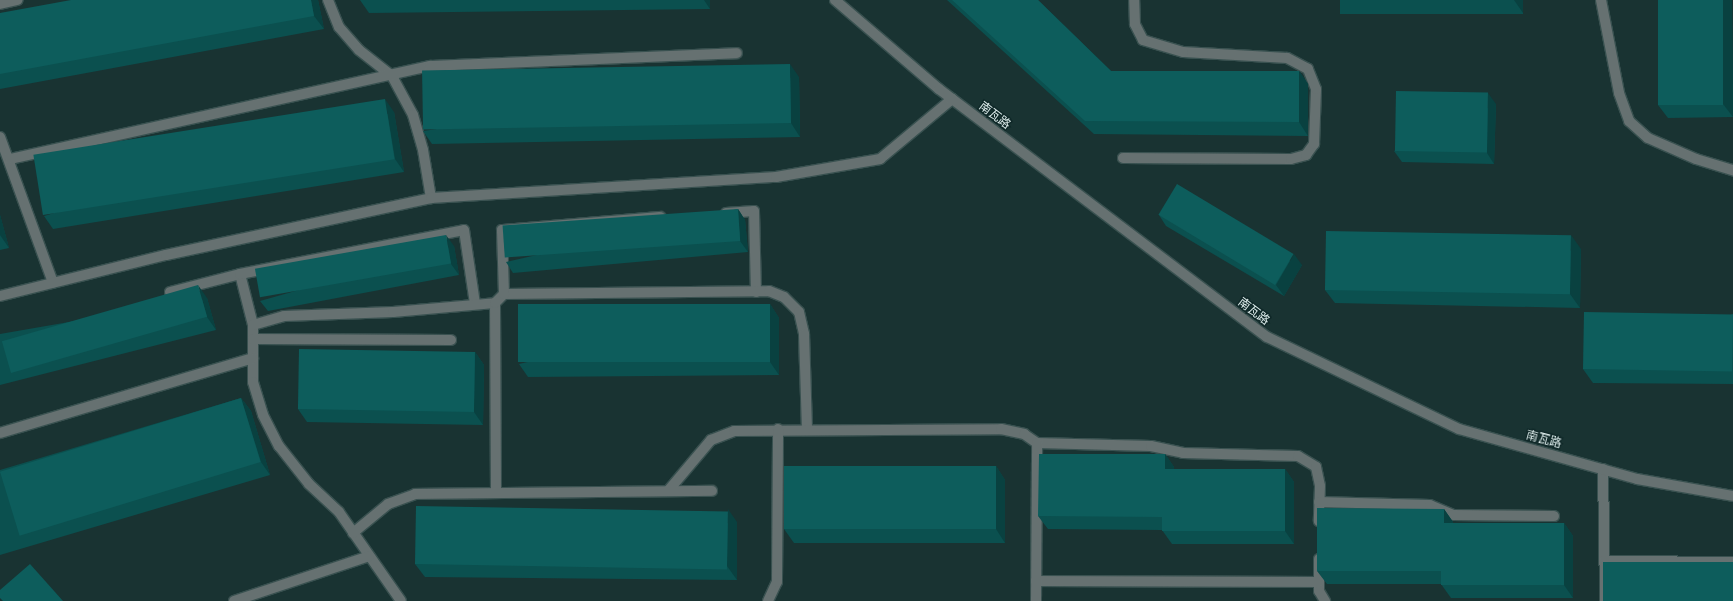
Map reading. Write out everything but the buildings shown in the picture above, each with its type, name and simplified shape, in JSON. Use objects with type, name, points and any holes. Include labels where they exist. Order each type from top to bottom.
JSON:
[{"type":"street","points":[[0,4],[18,0]]},
{"type":"street","points":[[328,0],[339,27],[360,50],[392,76],[413,115],[423,150],[431,198]]},
{"type":"street","name":"南瓦路","points":[[835,0],[952,99],[1267,337],[1459,429],[1637,479],[1733,496]]},
{"type":"street","points":[[1123,158],[1291,159],[1306,155],[1314,144],[1316,89],[1308,68],[1287,58],[1183,52],[1143,40],[1135,24],[1134,0]]},
{"type":"street","points":[[1601,0],[1619,93],[1630,121],[1648,138],[1696,159],[1733,170]]},
{"type":"street","points":[[10,159],[392,76],[430,66],[737,53]]},
{"type":"street","points":[[0,296],[166,255],[431,198],[776,177],[880,159],[952,99]]},
{"type":"street","points":[[0,137],[10,159],[53,283]]},
{"type":"street","points":[[715,214],[754,211],[756,292]]},
{"type":"street","points":[[504,294],[502,230],[668,216]]},
{"type":"street","points":[[158,295],[240,274],[464,230],[475,304]]},
{"type":"street","points":[[240,274],[253,325],[255,388],[263,415],[279,446],[309,484],[339,512],[401,601]]},
{"type":"street","points":[[253,325],[284,316],[393,312],[495,303],[504,294],[769,291],[784,297],[799,312],[804,334],[807,429]]},
{"type":"street","points":[[495,303],[496,493]]},
{"type":"street","points":[[253,339],[451,340]]},
{"type":"street","points":[[0,433],[253,358]]},
{"type":"street","points":[[668,492],[711,440],[734,431],[778,429],[1001,428],[1024,434],[1037,442],[1152,446],[1183,453],[1298,456],[1316,467],[1319,502],[1319,534]]},
{"type":"street","points":[[768,601],[777,582],[778,429]]},
{"type":"street","points":[[1036,601],[1037,442]]},
{"type":"street","points":[[1603,469],[1605,601]]},
{"type":"street","points":[[353,532],[388,504],[415,494],[712,491]]},
{"type":"street","points":[[1319,502],[1430,505],[1453,515],[1554,516]]},
{"type":"street","points":[[1319,550],[1319,591],[1325,601]]},
{"type":"street","points":[[234,601],[369,556]]},
{"type":"street","points":[[1604,561],[1733,562]]},
{"type":"street","points":[[1036,581],[1319,582]]}]
